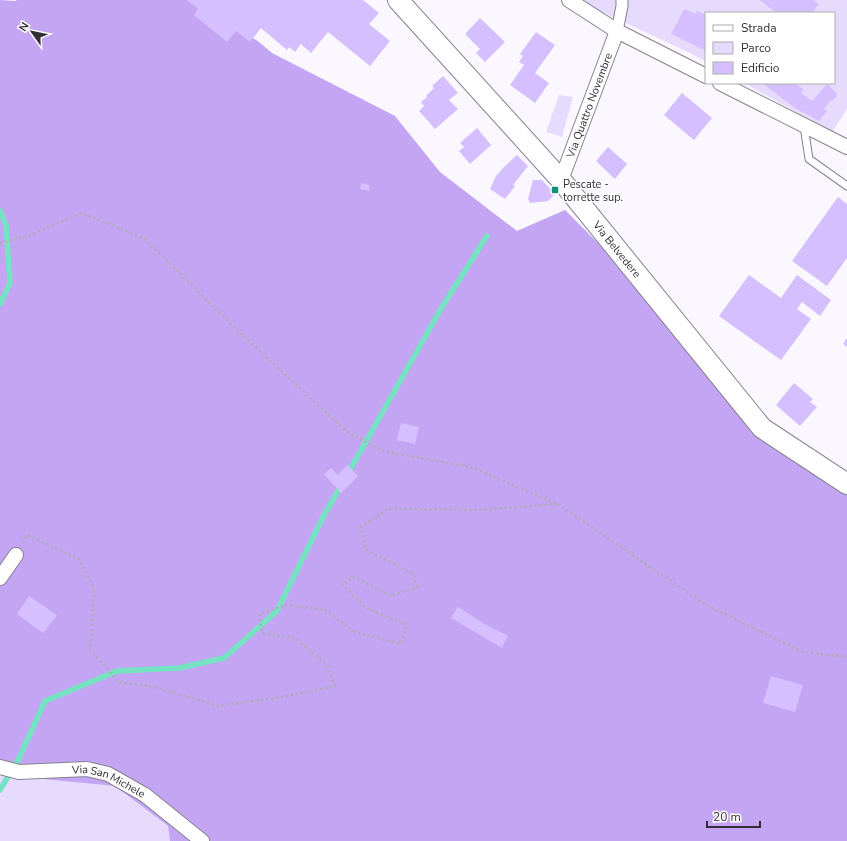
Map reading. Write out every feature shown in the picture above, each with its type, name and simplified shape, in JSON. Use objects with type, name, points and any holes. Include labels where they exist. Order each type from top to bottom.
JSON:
[{"type":"main road","name":"Via Belvedere","points":[[398,0],[561,180],[762,428],[847,484]]},
{"type":"street","points":[[569,0],[617,31],[705,75]]},
{"type":"street","points":[[617,31],[622,0]]},
{"type":"street","name":"Via Quattro Novembre","points":[[561,180],[617,31]]},
{"type":"street","points":[[722,84],[847,147]]},
{"type":"street","points":[[0,578],[16,555]]},
{"type":"street","name":"Via San Michele","points":[[0,767],[19,772],[87,769],[108,774],[144,795],[202,841]]},
{"type":"lane","points":[[804,126],[809,158],[847,186]]},
{"type":"path","points":[[0,243],[28,236],[82,213],[145,239],[231,324],[346,431],[382,451],[470,467],[558,504],[706,605],[803,652],[847,656]]},
{"type":"path","points":[[16,555],[27,536],[79,559],[94,588],[90,649],[118,682],[156,687],[218,706],[282,697],[335,686],[327,665],[295,638],[262,633],[259,614],[287,605],[325,610],[355,632],[400,644],[407,625],[366,608],[342,584],[353,577],[391,596],[417,587],[414,574],[366,550],[361,527],[387,509],[478,510],[558,504]]},
{"type":"green space","points":[[576,0],[847,0],[847,109],[832,132],[746,84],[835,84],[835,12],[705,12],[705,61]]},
{"type":"green space","points":[[559,95],[573,97],[562,137],[546,132]]},
{"type":"green space","points":[[0,775],[115,786],[168,826],[170,841],[0,841]]},
{"type":"shaded area","points":[[0,0],[192,0],[259,42],[272,53],[395,116],[440,172],[517,231],[565,210],[620,265],[687,348],[781,430],[847,482],[847,841],[170,841],[168,826],[115,786],[0,775]]},
{"type":"building","points":[[187,0],[363,0],[379,13],[369,24],[390,41],[370,66],[328,32],[311,53],[301,44],[295,52],[289,47],[287,50],[261,28],[250,42],[236,31],[227,42],[194,15],[198,9]]},
{"type":"building","points":[[759,0],[813,0],[819,4],[813,12],[776,12]]},
{"type":"building","points":[[684,9],[696,14],[697,11],[705,15],[705,51],[671,34]]},
{"type":"building","points":[[480,18],[505,42],[485,62],[476,53],[480,49],[465,34]]},
{"type":"building","points":[[536,32],[555,45],[535,73],[549,83],[535,103],[510,85],[524,65],[519,62],[523,56],[520,54]]},
{"type":"building","points":[[443,76],[458,93],[449,100],[458,109],[435,129],[419,111],[424,106],[421,102],[434,88],[432,86]]},
{"type":"building","points":[[763,84],[796,84],[804,90],[801,93],[812,101],[827,84],[837,93],[837,96],[832,101],[831,100],[824,109],[827,111],[819,121],[795,108]]},
{"type":"building","points":[[682,93],[712,118],[694,140],[664,115]]},
{"type":"building","points":[[477,128],[491,145],[470,164],[459,151],[464,147],[460,143]]},
{"type":"building","points":[[608,147],[627,164],[615,179],[596,161]]},
{"type":"building","points":[[517,155],[528,166],[513,185],[515,186],[505,199],[490,189],[496,176]]},
{"type":"building","points":[[533,180],[542,180],[555,194],[548,201],[530,203],[528,199]]},
{"type":"building","points":[[361,183],[370,185],[369,191],[360,189]]},
{"type":"building","points":[[838,197],[847,204],[847,258],[827,286],[792,261]]},
{"type":"building","points":[[749,275],[781,298],[797,275],[831,300],[820,316],[802,302],[797,309],[811,319],[781,360],[719,316]]},
{"type":"building","points":[[847,338],[847,347],[843,344]]},
{"type":"building","points":[[794,383],[813,399],[810,402],[817,407],[800,426],[776,405]]},
{"type":"building","points":[[401,423],[419,427],[415,444],[397,440]]},
{"type":"building","points":[[347,465],[358,476],[341,493],[324,474],[331,468],[338,475]]},
{"type":"building","points":[[29,596],[57,615],[43,633],[17,614]]},
{"type":"building","points":[[458,607],[483,623],[508,636],[502,648],[451,618]]},
{"type":"building","points":[[771,676],[803,685],[795,712],[763,703]]},
{"type":"waterway","points":[[0,211],[6,225],[10,283],[0,304]]},
{"type":"waterway","points":[[347,475],[442,307],[487,236]]},
{"type":"waterway","points":[[0,790],[19,758],[45,701],[117,671],[179,668],[224,658],[277,611],[323,517],[342,484]]},
{"type":"place","name":"Pescate - torrette sup.","points":[[555,190]]}]
